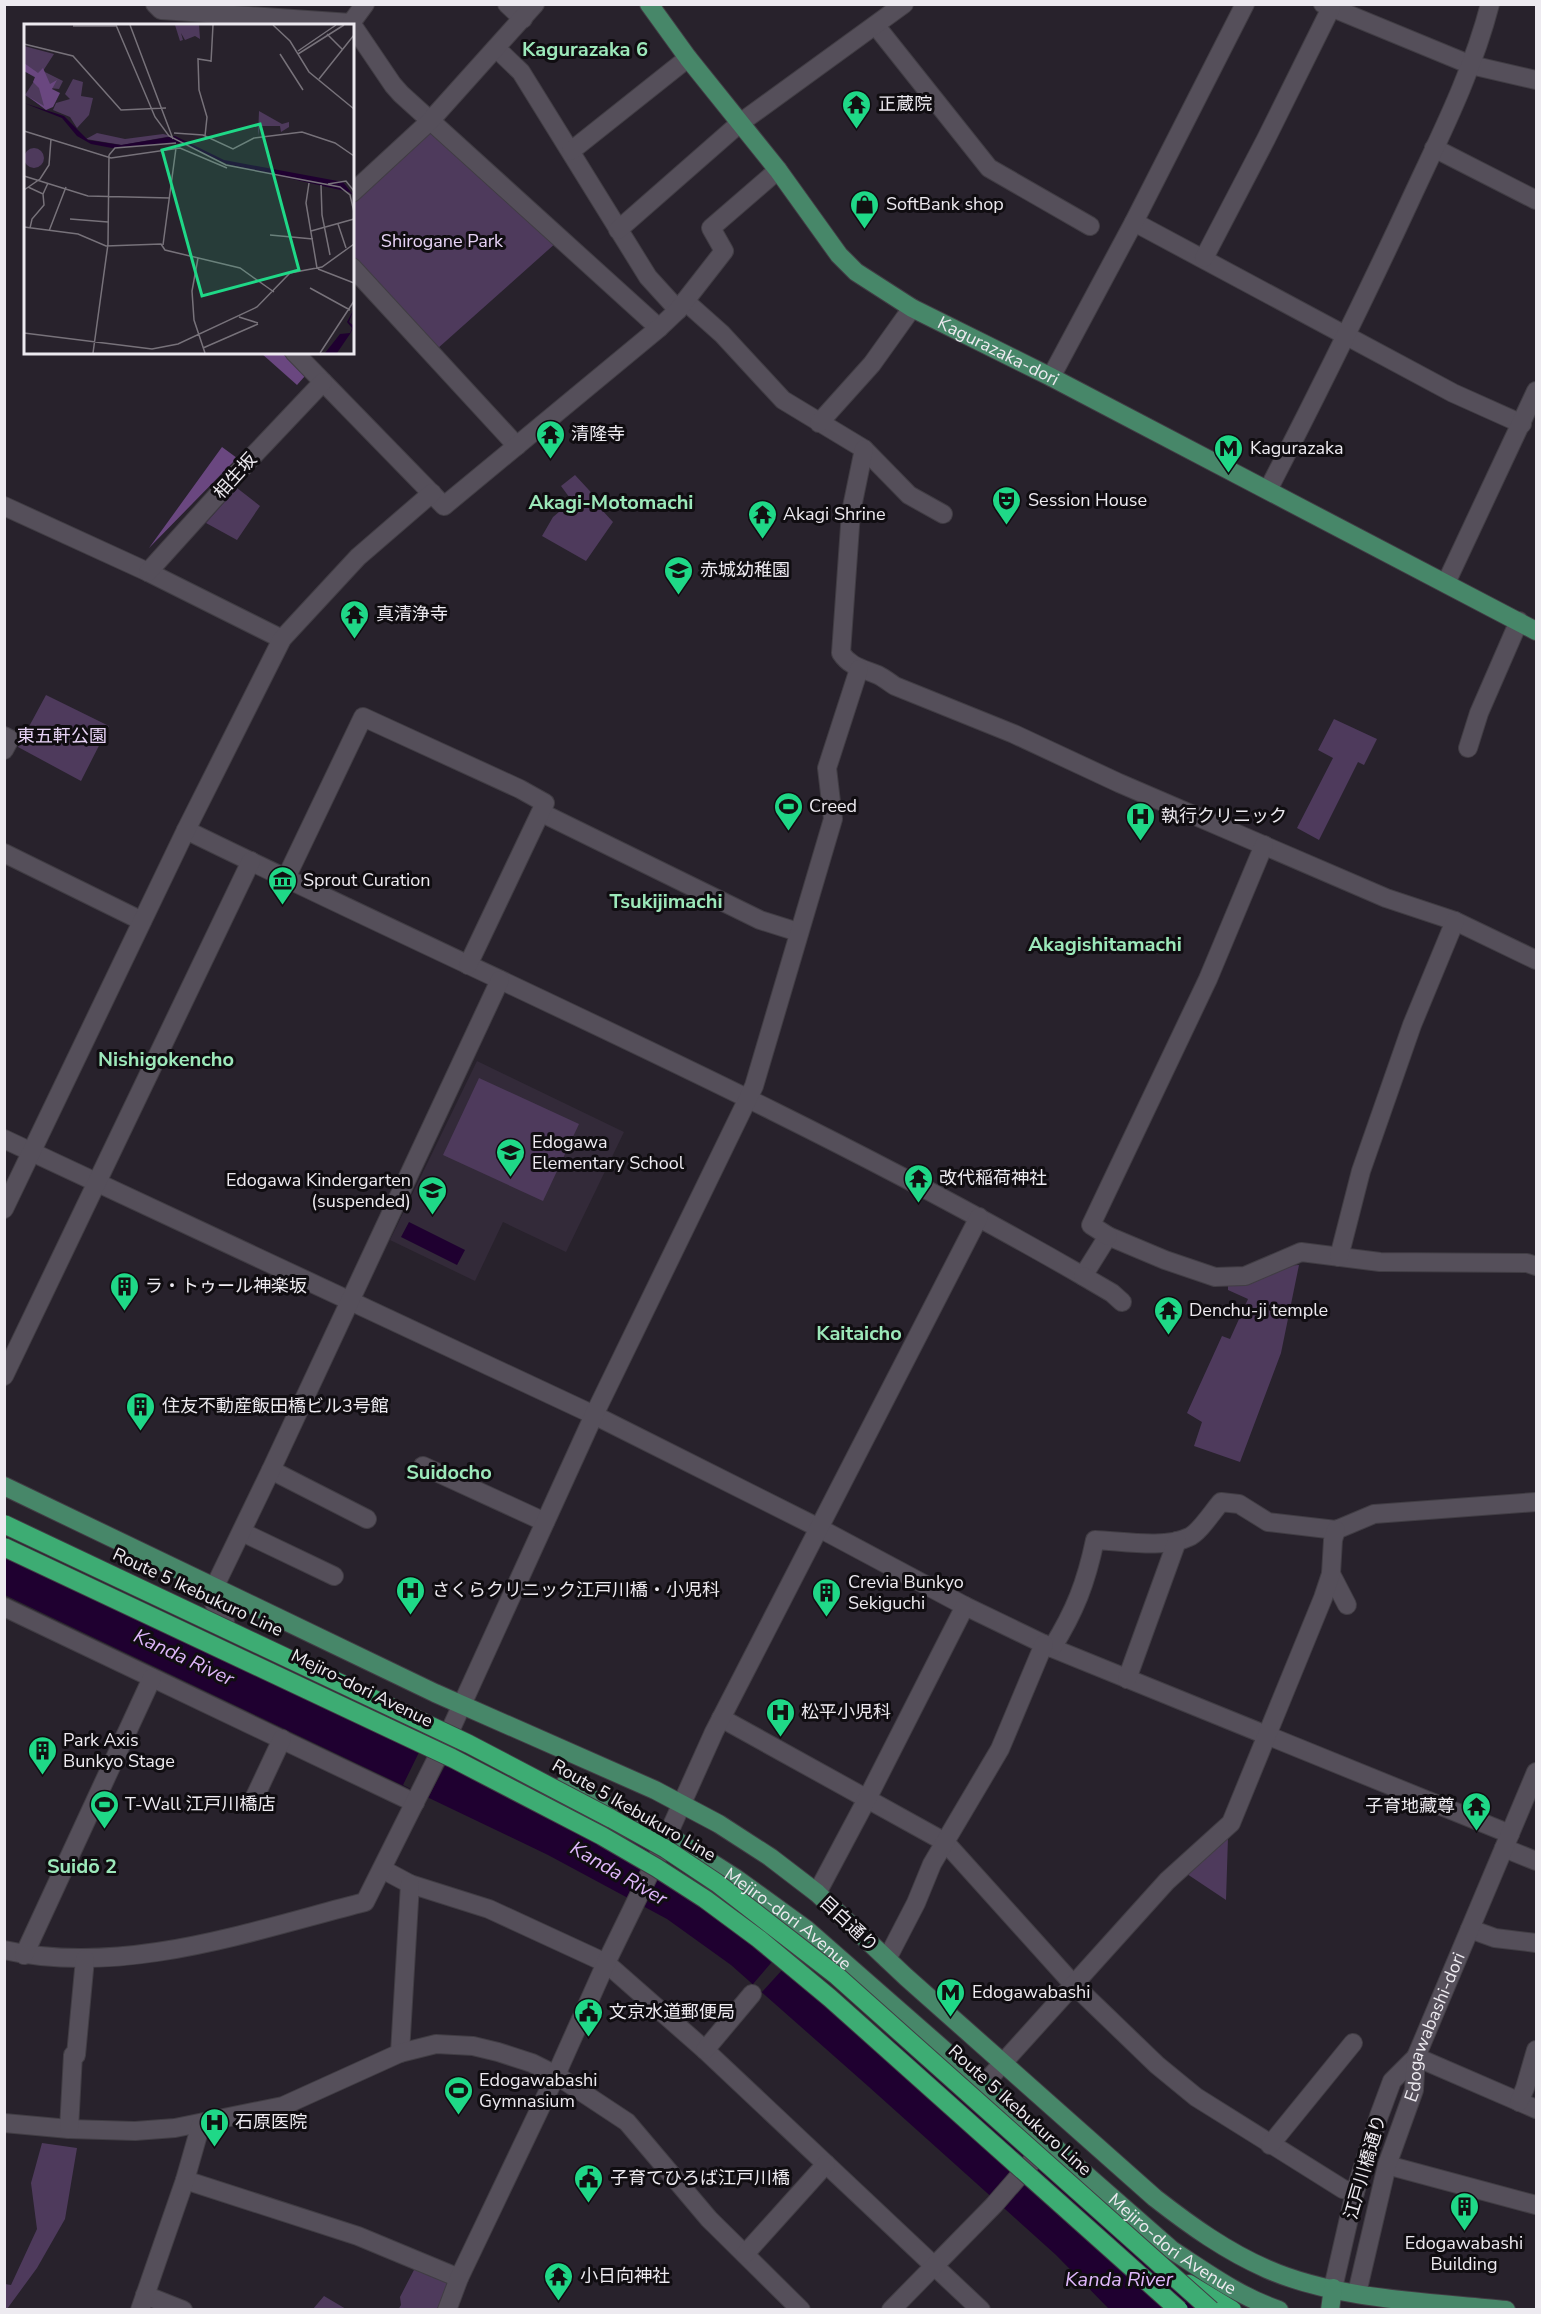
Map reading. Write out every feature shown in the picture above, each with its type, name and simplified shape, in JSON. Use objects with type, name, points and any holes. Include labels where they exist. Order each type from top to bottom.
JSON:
[{"type":"highway","name":"Route 5 Ikebukuro Line","points":[[4,1524],[469,1744],[666,1849],[726,1889],[837,1976],[1178,2277],[1211,2310]]},
{"type":"highway","points":[[4,1547],[452,1758],[602,1836],[676,1880],[759,1939],[830,1998],[1179,2310]]},
{"type":"highway","points":[[1178,2277],[1232,2310]]},
{"type":"main road","name":"Kagurazaka-dori","points":[[649,4],[688,58],[778,170],[816,224],[856,272],[912,308],[1051,377],[1536,631]]},
{"type":"main road","name":"Mejiro-dori Avenue","points":[[4,1486],[462,1705],[681,1803]]},
{"type":"main road","name":"Mejiro-dori Avenue","points":[[4,1516],[225,1622],[447,1737],[667,1835],[728,1873],[806,1929],[1172,2250],[1221,2282],[1279,2310]]},
{"type":"main road","name":"目白通り","points":[[681,1803],[770,1857],[817,1893],[887,1959],[1004,2062]]},
{"type":"main road","name":"Mejiro-dori Avenue","points":[[1004,2062],[1155,2198],[1195,2229],[1228,2250],[1268,2270],[1304,2282],[1333,2288],[1356,2301],[1506,2310]]},
{"type":"main road","points":[[1330,2310],[1333,2288]]},
{"type":"street","points":[[155,4],[162,10],[351,23],[365,4]]},
{"type":"street","points":[[507,4],[523,18]]},
{"type":"street","points":[[354,191],[430,121],[535,4]]},
{"type":"street","points":[[618,230],[740,123],[904,4]]},
{"type":"street","points":[[1051,377],[1134,222],[1245,4]]},
{"type":"street","points":[[1268,490],[1347,336],[1434,148],[1471,65],[1490,4]]},
{"type":"street","points":[[1204,258],[1266,139],[1327,6],[1471,65],[1536,80]]},
{"type":"street","points":[[876,26],[989,168],[1090,226]]},
{"type":"street","points":[[354,27],[393,85],[659,328]]},
{"type":"street","points":[[496,48],[521,72],[648,277],[722,334],[783,400],[864,449],[909,495],[943,514]]},
{"type":"street","points":[[571,151],[688,58]]},
{"type":"street","points":[[1434,148],[1536,200]]},
{"type":"street","points":[[296,354],[444,506],[659,328],[682,305],[724,251],[711,228],[778,170]]},
{"type":"street","points":[[1134,222],[1425,378],[1522,423]]},
{"type":"street","points":[[354,269],[517,446]]},
{"type":"street","points":[[819,423],[872,364],[912,308]]},
{"type":"street","name":"相生坂","points":[[148,572],[323,382]]},
{"type":"street","points":[[1446,583],[1536,391]]},
{"type":"street","points":[[864,449],[851,512],[841,653],[846,661],[859,669],[880,676],[895,686],[1014,734],[1119,783],[1386,898],[1455,921],[1536,960]]},
{"type":"street","points":[[4,1209],[186,830],[282,639],[358,557],[432,493]]},
{"type":"street","points":[[4,506],[148,572],[282,639]]},
{"type":"street","points":[[1468,748],[1479,713],[1519,621]]},
{"type":"street","points":[[4,1950],[52,1958],[130,1957],[180,1948],[366,1902],[462,1705],[594,1415],[701,1191],[749,1099],[833,819],[827,768],[859,669]]},
{"type":"street","points":[[286,878],[363,717],[520,789],[545,803],[468,965]]},
{"type":"street","points":[[4,736],[10,739],[4,750]]},
{"type":"street","points":[[542,813],[760,920],[798,932]]},
{"type":"street","points":[[186,830],[749,1099],[979,1216],[1112,1293],[1122,1302]]},
{"type":"street","points":[[1264,845],[1208,979],[1091,1225],[1108,1236],[1215,1278],[1245,1276],[1301,1252],[1380,1262],[1536,1264]]},
{"type":"street","points":[[4,853],[142,921]]},
{"type":"street","points":[[4,1376],[251,861]]},
{"type":"street","points":[[1340,1257],[1361,1171],[1412,1025],[1455,921]]},
{"type":"street","points":[[225,1622],[214,1603],[214,1587],[242,1532],[500,980]]},
{"type":"street","points":[[4,1139],[594,1415],[819,1528],[965,1606],[1048,1646],[1265,1736],[1507,1841],[1536,1861]]},
{"type":"street","points":[[447,2310],[459,2278],[556,2075],[721,1718],[979,1216]]},
{"type":"street","points":[[1083,1276],[1108,1236]]},
{"type":"street","points":[[423,1466],[545,1522]]},
{"type":"street","points":[[271,1470],[367,1519]]},
{"type":"street","points":[[887,1959],[945,1842],[1000,1749],[1048,1646],[1072,1615],[1095,1540],[1163,1544],[1177,1541],[1192,1536],[1221,1502],[1239,1504],[1268,1521],[1336,1530],[1374,1514],[1536,1502]]},
{"type":"street","points":[[983,2085],[1167,1881],[1231,1823],[1331,1574],[1336,1530]]},
{"type":"street","points":[[242,1532],[334,1576]]},
{"type":"street","points":[[1128,1678],[1177,1541]]},
{"type":"street","points":[[1331,1574],[1347,1605]]},
{"type":"street","points":[[817,1893],[965,1606]]},
{"type":"street","points":[[4,1607],[416,1800]]},
{"type":"street","points":[[24,1955],[152,1678]]},
{"type":"street","points":[[721,1718],[945,1842],[1073,1984],[1157,2065],[1196,2097],[1270,2145],[1342,2189],[1355,2192]]},
{"type":"street","points":[[252,1803],[282,1739]]},
{"type":"street","name":"Edogawabashi-dori","points":[[1356,2301],[1387,2164],[1414,2090],[1416,2057],[1536,1772]]},
{"type":"street","points":[[382,1869],[411,1884],[489,1909],[606,1963],[705,2050],[981,2310]]},
{"type":"street","points":[[400,2053],[411,1884]]},
{"type":"street","points":[[1470,1929],[1495,1938],[1536,1943]]},
{"type":"street","points":[[69,2128],[73,2055],[76,2055],[85,1959]]},
{"type":"street","points":[[705,2050],[752,1994]]},
{"type":"street","points":[[1270,2145],[1353,2043]]},
{"type":"street","points":[[4,2123],[135,2131],[201,2124],[283,2106],[400,2053],[436,2044],[473,2046],[521,2059],[556,2075],[627,2122],[709,2219],[801,2310]]},
{"type":"street","points":[[1519,2102],[1536,2050]]},
{"type":"street","points":[[1416,2057],[1536,2109]]},
{"type":"street","name":"江戸川橋通り","points":[[1333,2288],[1355,2192],[1392,2081],[1416,2057]]},
{"type":"street","points":[[183,2310],[142,2302],[185,2180],[201,2124]]},
{"type":"street","points":[[891,2310],[994,2205],[1048,2143]]},
{"type":"street","points":[[745,2254],[826,2164]]},
{"type":"street","points":[[1387,2164],[1536,2205]]},
{"type":"street","points":[[185,2180],[358,2236],[459,2278]]},
{"type":"shaded area","points":[[262,354],[283,354],[305,376],[297,385]]},
{"type":"shaded area","points":[[222,447],[237,458],[149,548]]},
{"type":"shaded area","name":"Edogawa Elementary School","points":[[477,1061],[624,1132],[566,1252],[503,1222],[475,1281],[390,1240]]},
{"type":"green space","name":"Shirogane Park","points":[[433,129],[557,242],[437,349],[354,258],[354,199]]},
{"type":"green space","points":[[575,475],[600,502],[601,509],[613,522],[586,561],[542,536],[553,517],[572,501],[561,486]]},
{"type":"green space","points":[[237,488],[260,506],[237,540],[206,523]]},
{"type":"green space","name":"東五軒公園","points":[[46,695],[109,726],[81,781],[18,747]]},
{"type":"green space","points":[[1334,719],[1377,739],[1364,765],[1358,762],[1319,840],[1297,828],[1333,758],[1318,750]]},
{"type":"green space","points":[[479,1078],[579,1124],[543,1201],[443,1155]]},
{"type":"green space","points":[[1299,1265],[1281,1353],[1240,1462],[1194,1446],[1202,1422],[1187,1413],[1222,1336],[1230,1339],[1248,1299],[1228,1290],[1228,1283],[1283,1266]]},
{"type":"green space","points":[[1228,1837],[1226,1900],[1184,1872]]},
{"type":"green space","points":[[42,2143],[77,2148],[65,2219],[37,2268],[5,2309],[5,2284],[11,2285],[37,2229],[31,2183]]},
{"type":"green space","points":[[416,2266],[452,2280],[437,2309],[398,2310],[401,2305],[400,2297]]},
{"type":"green space","points":[[324,2296],[346,2309],[313,2309]]},
{"type":"water","points":[[409,1222],[465,1250],[457,1265],[401,1237]]},
{"type":"water","name":"Kanda River","points":[[4,1541],[518,1781],[638,1844],[732,1907],[895,2042],[1145,2264],[1201,2309],[1109,2309],[1056,2255],[731,1965],[667,1919],[548,1855],[5,1595]]},
{"type":"pier","points":[[426,1738],[453,1751],[428,1798],[403,1785]]},
{"type":"pier","points":[[783,1949],[793,1958],[762,1992],[753,1984]]},
{"type":"place","name":"正蔵院","points":[[857,130]]},
{"type":"place","name":"SoftBank shop","points":[[865,230]]},
{"type":"place","name":"清隆寺","points":[[550,460]]},
{"type":"place","name":"Kagurazaka","points":[[1229,474]]},
{"type":"place","name":"Session House","points":[[1007,526]]},
{"type":"place","name":"Akagi Shrine","points":[[762,540]]},
{"type":"place","name":"赤城幼稚園","points":[[679,596]]},
{"type":"place","name":"真清浄寺","points":[[355,640]]},
{"type":"place","name":"Creed","points":[[788,832]]},
{"type":"place","name":"執行クリニック","points":[[1140,842]]},
{"type":"place","name":"Sprout Curation","points":[[282,906]]},
{"type":"place","name":"Edogawa Elementary School","points":[[511,1178]]},
{"type":"place","name":"改代稲荷神社","points":[[918,1204]]},
{"type":"place","name":"Edogawa Kindergarten (suspended)","points":[[432,1216]]},
{"type":"place","name":"ラ・トゥール神楽坂","points":[[124,1312]]},
{"type":"place","name":"Denchu-ji temple","points":[[1168,1336]]},
{"type":"place","name":"住友不動産飯田橋ビル3号館","points":[[141,1432]]},
{"type":"place","name":"さくらクリニック江戸川橋・小児科","points":[[411,1616]]},
{"type":"place","name":"Crevia Bunkyo Sekiguchi","points":[[827,1618]]},
{"type":"place","name":"松平小児科","points":[[780,1738]]},
{"type":"place","name":"Park Axis Bunkyo Stage","points":[[42,1776]]},
{"type":"place","name":"T-Wall 江戸川橋店","points":[[104,1830]]},
{"type":"place","name":"子育地藏尊","points":[[1476,1832]]},
{"type":"place","name":"Edogawabashi","points":[[951,2018]]},
{"type":"place","name":"文京水道郵便局","points":[[588,2038]]},
{"type":"place","name":"Edogawabashi Gymnasium","points":[[458,2116]]},
{"type":"place","name":"石原医院","points":[[214,2148]]},
{"type":"place","name":"子育てひろば江戸川橋","points":[[589,2204]]},
{"type":"place","name":"Edogawabashi Building","points":[[1464,2232]]},
{"type":"place","name":"小日向神社","points":[[559,2302]]},
{"type":"district","name":"Kagurazaka 6","points":[[585,49]]},
{"type":"district","name":"Akagi-Motomachi","points":[[611,502]]},
{"type":"district","name":"Tsukijimachi","points":[[666,901]]},
{"type":"district","name":"Akagishitamachi","points":[[1105,944]]},
{"type":"district","name":"Nishigokencho","points":[[166,1059]]},
{"type":"district","name":"Kaitaicho","points":[[859,1333]]},
{"type":"district","name":"Suidocho","points":[[449,1472]]},
{"type":"district","name":"Suidō 2","points":[[82,1866]]}]
